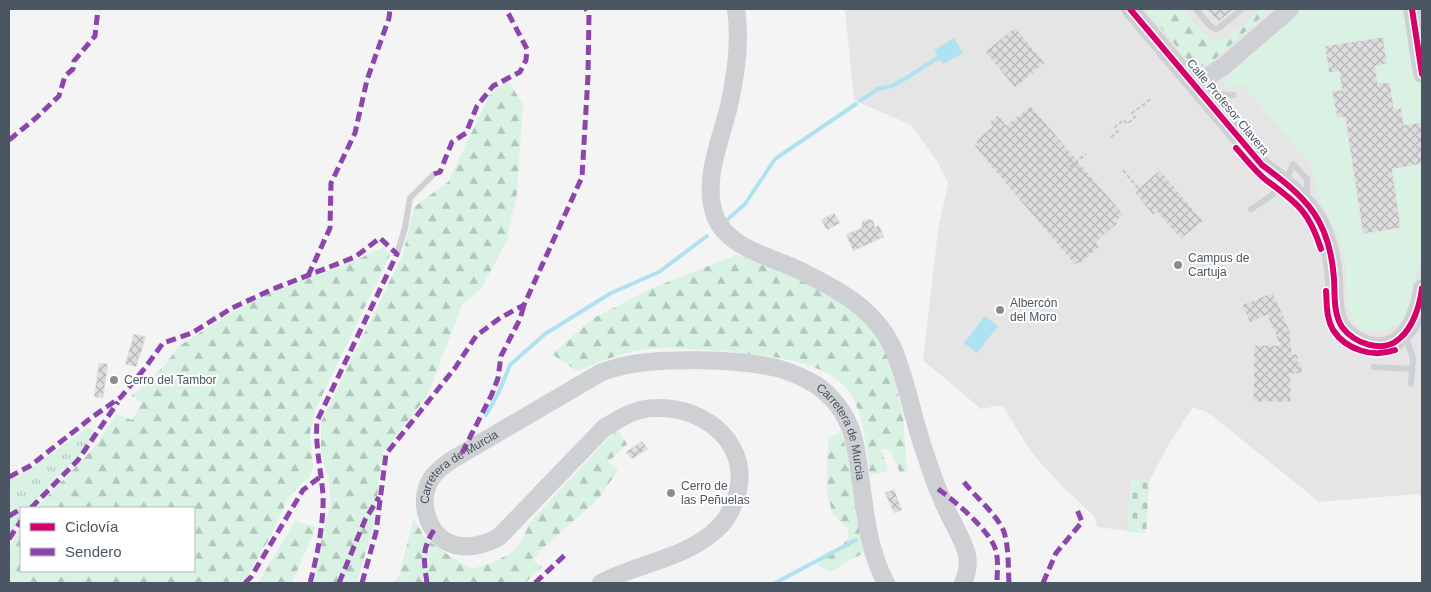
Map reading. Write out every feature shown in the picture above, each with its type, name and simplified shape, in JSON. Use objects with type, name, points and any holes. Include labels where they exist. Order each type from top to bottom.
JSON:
[{"type":"main road","points":[[736,9],[738,54],[729,105],[712,170],[711,193],[714,213],[727,234],[736,241],[751,250],[798,270],[831,287],[860,306],[884,332],[892,347],[924,452],[942,500],[959,532],[967,556],[967,573],[964,583]]},
{"type":"main road","name":"Calle Profesor Clavera","points":[[1130,9],[1262,165],[1286,182],[1307,203],[1321,223],[1330,249],[1336,312],[1341,325],[1350,336],[1362,343],[1385,345],[1398,340],[1405,333]]},
{"type":"main road","points":[[1412,9],[1422,74]]},
{"type":"main road","points":[[1198,90],[1287,10]]},
{"type":"main road","points":[[1405,333],[1409,328],[1422,292]]},
{"type":"main road","name":"Carretera de Murcia","points":[[602,583],[615,576],[687,550],[706,539],[722,524],[732,508],[738,493],[739,465],[729,443],[709,421],[690,412],[669,408],[639,410],[623,416],[604,428],[499,536],[489,542],[478,545],[455,545],[434,530],[426,514],[424,496],[427,488],[438,470],[450,461],[600,372],[623,366],[665,361],[704,361],[778,368],[810,381],[827,393],[849,423],[855,444],[871,544],[878,568],[886,583]]},
{"type":"lane","points":[[1196,9],[1211,27],[1216,29],[1242,9]]},
{"type":"lane","points":[[1198,90],[1233,95]]},
{"type":"lane","points":[[1251,209],[1267,199],[1286,182],[1293,164],[1307,179],[1307,203]]},
{"type":"lane","points":[[397,254],[405,228],[410,198],[434,174]]},
{"type":"lane","points":[[1405,333],[1413,358],[1411,384]]},
{"type":"lane","points":[[1374,367],[1412,369]]},
{"type":"path","points":[[1111,137],[1118,131],[1115,127],[1124,120],[1127,124],[1135,116],[1132,113],[1151,99]]},
{"type":"path","points":[[1070,167],[1086,154]]},
{"type":"path","points":[[1123,170],[1138,188]]},
{"type":"shaded area","name":"Campus de Cartuja","points":[[845,9],[1422,9],[1422,498],[1417,494],[1319,502],[1209,413],[1193,407],[1169,444],[1149,481],[1146,533],[1097,527],[1095,517],[1061,485],[1032,453],[1002,405],[981,409],[923,360],[938,231],[948,183],[938,163],[911,125],[854,100]]},
{"type":"green space","points":[[1145,9],[1184,9],[1204,34],[1211,39],[1217,40],[1223,39],[1237,30],[1260,9],[1270,9],[1214,60],[1200,67],[1193,66]]},
{"type":"green space","points":[[1303,9],[1422,9],[1422,261],[1418,264],[1409,309],[1405,318],[1400,323],[1381,332],[1371,332],[1362,329],[1356,324],[1348,308],[1345,262],[1340,242],[1319,197],[1310,164],[1243,85],[1225,87],[1224,81],[1229,74]]},
{"type":"green space","points":[[508,80],[523,105],[517,193],[507,240],[481,289],[462,305],[427,396],[383,453],[373,527],[357,583],[313,583],[331,502],[328,477],[321,452],[321,422],[403,254],[414,207],[448,182],[489,96]]},
{"type":"green space","points":[[384,247],[390,255],[315,410],[310,434],[313,467],[309,477],[290,495],[270,537],[247,577],[241,583],[9,583],[9,549],[20,529],[20,572],[195,572],[195,507],[37,507],[93,449],[117,414],[132,420],[142,402],[131,396],[164,366],[179,346],[241,307],[277,289],[354,261]]},
{"type":"green space","points":[[736,255],[772,267],[817,287],[861,317],[875,331],[885,349],[903,414],[907,471],[900,473],[890,449],[881,449],[888,471],[870,475],[863,430],[857,407],[852,397],[846,388],[834,377],[805,364],[749,354],[657,348],[625,353],[577,371],[552,354],[594,318],[650,289]]},
{"type":"green space","points":[[87,428],[92,429],[93,434],[89,444],[30,507],[20,507],[20,520],[9,536],[9,481],[28,470]]},
{"type":"green space","points":[[617,429],[627,444],[608,462],[618,470],[599,498],[540,551],[533,560],[542,567],[525,583],[393,583],[399,576],[414,518],[424,537],[471,569],[491,563],[510,554],[520,544],[530,522]]},
{"type":"green space","points":[[841,432],[846,448],[865,552],[830,572],[818,565],[819,561],[836,552],[848,539],[848,528],[833,515],[827,493],[828,438]]},
{"type":"green space","points":[[1131,480],[1149,481],[1146,533],[1127,532]]},
{"type":"green space","points":[[295,521],[316,527],[292,583],[258,583]]},
{"type":"water","points":[[954,38],[963,53],[943,64],[934,50]]},
{"type":"water","points":[[985,316],[998,326],[977,353],[964,343]]},
{"type":"building","points":[[1207,9],[1234,9],[1218,22]]},
{"type":"building","points":[[1015,27],[1045,63],[1015,88],[985,52]]},
{"type":"building","points":[[1383,37],[1387,64],[1375,66],[1378,84],[1390,82],[1394,109],[1401,108],[1404,125],[1422,122],[1422,164],[1392,169],[1401,228],[1363,234],[1345,117],[1337,118],[1332,91],[1342,90],[1339,71],[1329,73],[1325,46]]},
{"type":"building","points":[[1031,106],[1124,215],[1116,221],[1118,223],[1096,242],[1100,247],[1079,264],[1075,265],[974,146],[977,144],[975,141],[993,126],[990,122],[998,115],[1006,125]]},
{"type":"building","points":[[1160,170],[1203,221],[1181,239],[1157,212],[1153,215],[1134,192]]},
{"type":"building","points":[[834,213],[840,223],[827,230],[821,220]]},
{"type":"building","points":[[867,219],[873,220],[875,227],[879,225],[884,237],[853,251],[846,234],[862,228],[863,221]]},
{"type":"building","points":[[1273,292],[1290,331],[1292,354],[1298,354],[1298,362],[1302,362],[1302,374],[1291,374],[1291,402],[1253,402],[1254,345],[1280,345],[1267,315],[1250,323],[1242,305]]},
{"type":"building","points":[[134,334],[146,337],[136,367],[125,364]]},
{"type":"building","points":[[99,363],[108,364],[103,398],[94,397]]},
{"type":"building","points":[[642,441],[648,449],[632,459],[626,452]]},
{"type":"building","points":[[894,489],[902,510],[894,513],[885,493]]},
{"type":"waterway","points":[[860,101],[878,89],[892,86],[939,57]]},
{"type":"waterway","points":[[728,219],[745,204],[775,159],[856,104]]},
{"type":"waterway","points":[[486,415],[498,394],[510,365],[545,334],[611,293],[659,272],[707,236]]},
{"type":"waterway","points":[[775,583],[856,540]]},
{"type":"marked path","points":[[9,140],[59,96],[65,76],[73,69],[74,61],[95,36],[98,9]]},
{"type":"marked path","points":[[308,276],[330,228],[331,183],[355,133],[367,80],[389,18],[390,9]]},
{"type":"marked path","points":[[434,174],[440,172],[452,142],[466,133],[477,106],[493,86],[520,72],[526,60],[527,49],[506,9]]},
{"type":"marked path","points":[[362,583],[376,532],[386,454],[455,368],[476,336],[500,318],[524,305],[582,177],[588,76],[589,14],[586,9]]},
{"type":"marked path","points":[[9,477],[30,466],[121,397],[163,343],[192,333],[232,308],[273,289],[355,257],[380,238],[397,254],[317,421],[323,505],[320,539],[310,583]]},
{"type":"marked path","points":[[462,453],[492,394],[498,378],[501,356],[520,319],[524,305]]},
{"type":"marked path","points":[[32,507],[78,460],[118,402]]},
{"type":"marked path","points":[[245,583],[251,577],[303,490],[320,477]]},
{"type":"marked path","points":[[964,482],[1001,525],[1008,551],[1009,583]]},
{"type":"marked path","points":[[938,489],[986,532],[995,548],[997,557],[997,583]]},
{"type":"marked path","points":[[339,583],[365,520],[379,497]]},
{"type":"marked path","points":[[1043,583],[1056,553],[1082,522],[1076,507]]},
{"type":"marked path","points":[[9,516],[20,510]]},
{"type":"marked path","points":[[9,539],[20,522]]},
{"type":"marked path","points":[[427,583],[424,556],[427,544],[434,530]]},
{"type":"marked path","points":[[535,583],[566,554]]},
{"type":"cycle path","points":[[1130,9],[1262,165],[1292,188],[1313,212],[1327,241],[1332,259],[1336,310],[1339,322],[1347,333],[1361,342],[1377,346],[1385,346],[1399,339],[1412,323],[1418,309],[1422,288]]},
{"type":"cycle path","points":[[1412,9],[1422,74]]},
{"type":"cycle path","points":[[1236,148],[1254,169],[1301,209],[1312,225],[1321,249]]},
{"type":"cycle path","points":[[1326,291],[1329,321],[1338,337],[1345,343],[1369,352],[1378,353],[1395,350]]},
{"type":"place","name":"Campus de Cartuja","points":[[1178,265]]},
{"type":"place","name":"Albercón del Moro","points":[[1000,310]]},
{"type":"place","name":"Cerro del Tambor","points":[[114,380]]},
{"type":"place","name":"Cerro de las Peñuelas","points":[[671,493]]}]
